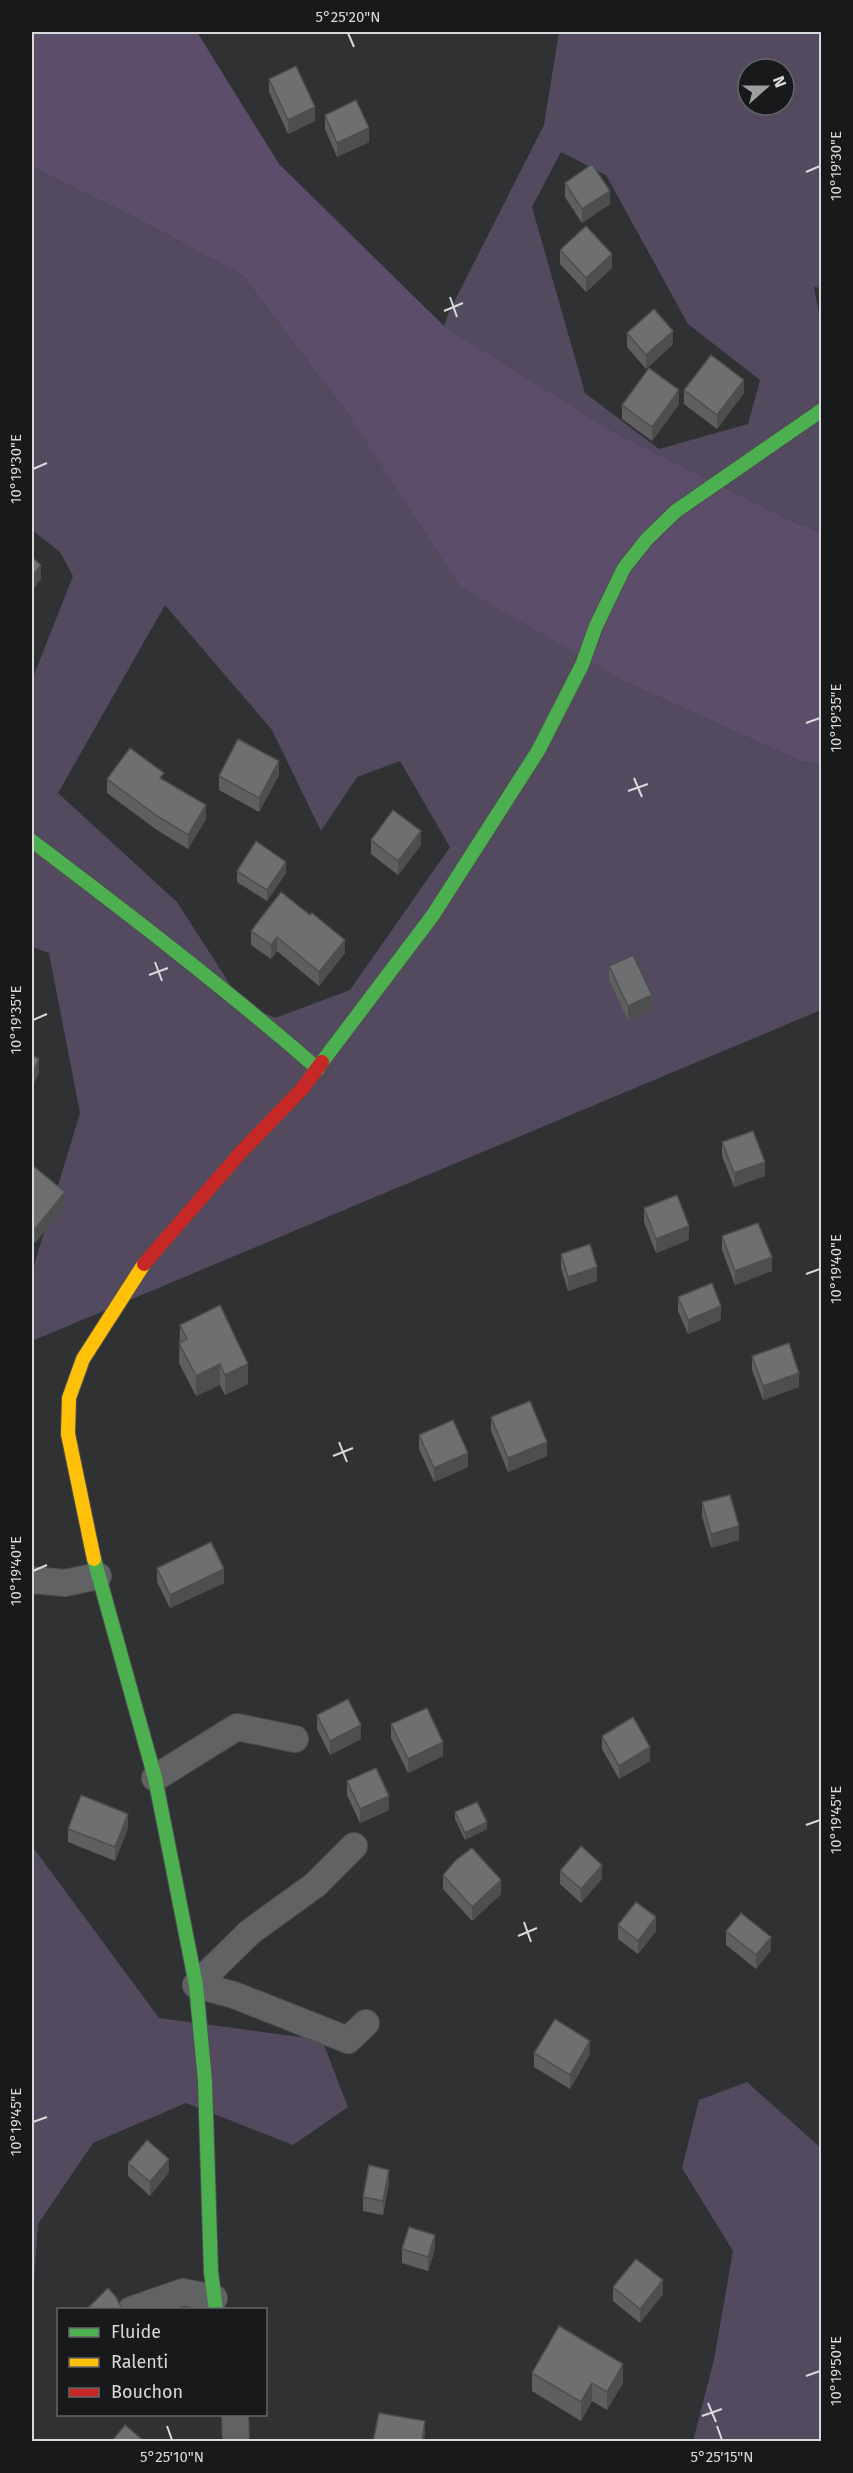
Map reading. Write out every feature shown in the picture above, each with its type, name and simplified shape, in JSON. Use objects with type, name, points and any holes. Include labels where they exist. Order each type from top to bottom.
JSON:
[{"type":"street","points":[[137,2308],[183,2292],[215,2304],[211,2272],[206,2102],[196,1985],[154,1778],[98,1576],[68,1434],[69,1398],[74,1378],[83,1359],[141,1268],[242,1151],[318,1069],[433,915],[537,751],[582,665],[596,626],[624,568],[646,539],[676,511],[822,410]]},
{"type":"street","points":[[32,841],[214,980],[318,1069]]},
{"type":"street","points":[[32,1580],[65,1583],[98,1576]]},
{"type":"street","points":[[154,1778],[237,1727],[295,1739]]},
{"type":"street","points":[[196,1985],[250,1932],[315,1885],[354,1846]]},
{"type":"street","points":[[196,1985],[234,1995],[348,2040],[366,2023]]},
{"type":"street","points":[[235,2416],[236,2442]]},
{"type":"shaded area","points":[[32,32],[197,32],[279,164],[444,326],[617,434],[791,521],[821,532],[821,765],[800,761],[628,683],[461,587],[351,418],[242,275],[134,217],[32,167]]},
{"type":"shaded area","points":[[559,32],[821,32],[821,288],[814,287],[822,330],[821,532],[791,521],[617,434],[444,326],[544,125]],"holes":[[[561,152],[606,175],[688,324],[760,380],[748,424],[659,449],[585,393],[532,207]]]},
{"type":"shaded area","points":[[32,167],[134,217],[242,275],[351,418],[628,683],[800,761],[822,765],[821,1010],[32,1341],[32,1272],[80,1113],[49,953],[32,947],[32,680],[73,576],[60,552],[32,530]],"holes":[[[165,605],[272,730],[321,831],[357,777],[400,761],[450,847],[350,990],[275,1018],[242,1003],[177,902],[58,793]]]},
{"type":"shaded area","points":[[32,1846],[159,2018],[322,2040],[348,2107],[293,2145],[186,2103],[93,2143],[38,2224],[32,2313]]},
{"type":"shaded area","points":[[747,2082],[821,2148],[821,2441],[693,2441],[714,2360],[733,2251],[682,2168],[699,2100]]},
{"type":"building","points":[[296,66],[315,107],[288,120],[269,79]]},
{"type":"building","points":[[356,100],[369,128],[337,143],[325,115]]},
{"type":"building","points":[[592,164],[610,191],[582,209],[565,183]]},
{"type":"building","points":[[586,226],[612,254],[586,278],[560,250]]},
{"type":"building","points":[[654,309],[673,331],[646,355],[627,333]]},
{"type":"building","points":[[711,355],[744,380],[717,415],[684,390]]},
{"type":"building","points":[[649,368],[679,390],[652,427],[622,405]]},
{"type":"building","points":[[32,557],[41,565],[32,577]]},
{"type":"building","points":[[238,739],[279,761],[259,798],[219,776]]},
{"type":"building","points":[[130,748],[164,773],[160,778],[206,805],[188,835],[157,816],[107,779]]},
{"type":"building","points":[[393,810],[421,831],[398,861],[371,840]]},
{"type":"building","points":[[256,841],[286,862],[267,890],[237,871]]},
{"type":"building","points":[[281,892],[345,940],[319,972],[277,937],[271,945],[251,931]]},
{"type":"building","points":[[633,955],[652,995],[628,1006],[609,966]]},
{"type":"building","points":[[32,1055],[39,1059],[32,1074]]},
{"type":"building","points":[[753,1131],[765,1162],[734,1173],[722,1142]]},
{"type":"building","points":[[32,1165],[65,1192],[35,1229],[32,1226]]},
{"type":"building","points":[[677,1195],[689,1226],[656,1239],[644,1208]]},
{"type":"building","points":[[758,1223],[772,1257],[735,1271],[722,1236]]},
{"type":"building","points":[[590,1244],[597,1267],[568,1277],[561,1254]]},
{"type":"building","points":[[712,1283],[721,1306],[688,1320],[678,1297]]},
{"type":"building","points":[[220,1305],[248,1364],[225,1375],[220,1364],[196,1376],[179,1343],[187,1339],[180,1325]]},
{"type":"building","points":[[789,1343],[799,1373],[763,1386],[752,1356]]},
{"type":"building","points":[[530,1401],[547,1442],[508,1458],[491,1417]]},
{"type":"building","points":[[453,1420],[468,1453],[434,1468],[419,1435]]},
{"type":"building","points":[[730,1495],[739,1526],[711,1534],[702,1502]]},
{"type":"building","points":[[211,1542],[224,1569],[170,1595],[157,1568]]},
{"type":"building","points":[[348,1699],[361,1725],[330,1741],[317,1715]]},
{"type":"building","points":[[427,1708],[443,1742],[408,1759],[391,1724]]},
{"type":"building","points":[[633,1717],[650,1747],[619,1766],[602,1736]]},
{"type":"building","points":[[376,1768],[389,1796],[360,1809],[347,1781]]},
{"type":"building","points":[[81,1795],[128,1814],[115,1847],[68,1829]]},
{"type":"building","points":[[477,1802],[487,1822],[465,1833],[455,1812]]},
{"type":"building","points":[[581,1846],[602,1865],[581,1889],[560,1871]]},
{"type":"building","points":[[472,1848],[501,1880],[472,1907],[443,1875],[456,1860]]},
{"type":"building","points":[[636,1902],[656,1917],[638,1941],[618,1925]]},
{"type":"building","points":[[741,1913],[771,1937],[756,1955],[726,1931]]},
{"type":"building","points":[[555,2019],[590,2041],[570,2075],[534,2053]]},
{"type":"building","points":[[147,2140],[169,2159],[150,2182],[128,2163]]},
{"type":"building","points":[[369,2165],[389,2170],[383,2201],[363,2197]]},
{"type":"building","points":[[409,2227],[435,2235],[428,2257],[402,2249]]},
{"type":"building","points":[[636,2259],[663,2280],[640,2309],[613,2287]]},
{"type":"building","points":[[108,2288],[123,2308],[88,2308]]},
{"type":"building","points":[[559,2326],[623,2364],[607,2392],[592,2383],[581,2402],[532,2373]]},
{"type":"building","points":[[379,2413],[425,2421],[422,2442],[373,2442]]},
{"type":"building","points":[[125,2425],[145,2442],[111,2442]]},
{"type":"traffic: fast","points":[[322,1062],[433,915],[538,751],[582,665],[596,626],[624,568],[647,539],[676,511],[822,410]]},
{"type":"traffic: fast","points":[[32,841],[177,953],[318,1069]]},
{"type":"traffic: fast","points":[[94,1559],[155,1778],[196,1985],[205,2081],[211,2272],[216,2308]]},
{"type":"traffic: slow","points":[[94,1559],[68,1434],[69,1398],[83,1359],[144,1264]]},
{"type":"traffic: jam","points":[[144,1264],[242,1151],[302,1089],[322,1062]]}]
